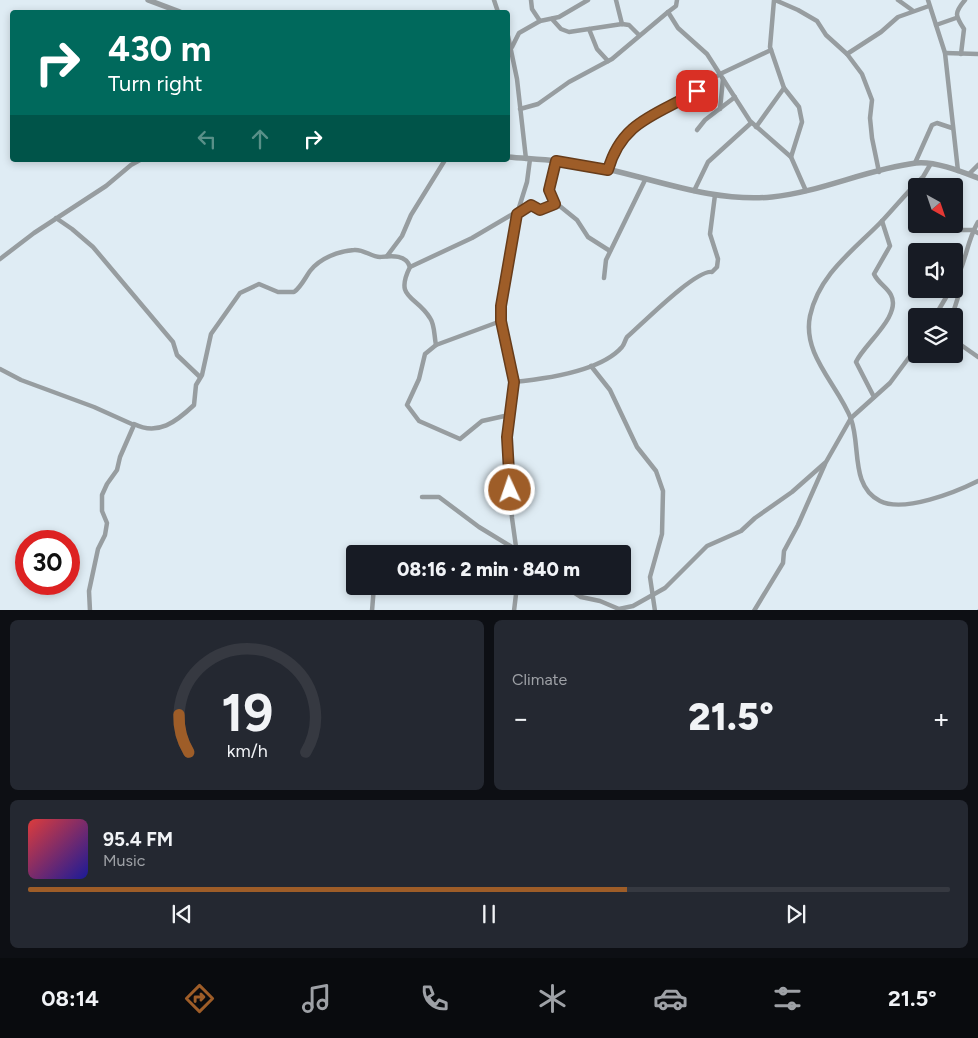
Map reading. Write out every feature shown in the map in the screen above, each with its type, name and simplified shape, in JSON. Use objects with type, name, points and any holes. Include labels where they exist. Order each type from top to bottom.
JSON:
[{"type":"street","points":[[148,0],[175,10]]},
{"type":"street","points":[[531,0],[532,9],[540,21]]},
{"type":"street","points":[[512,47],[519,33],[540,21],[552,19],[588,0]]},
{"type":"street","points":[[616,0],[622,24]]},
{"type":"street","points":[[520,109],[538,104],[569,82],[608,60],[676,6],[677,0]]},
{"type":"street","points":[[790,157],[801,127],[801,113],[799,107],[784,88],[782,76],[771,50],[774,0],[815,19],[826,35],[847,54],[862,74],[872,100],[870,118],[879,172]]},
{"type":"street","points":[[898,0],[912,10]]},
{"type":"street","points":[[928,0],[945,53],[958,171]]},
{"type":"street","points":[[936,25],[956,18],[966,0]]},
{"type":"street","points":[[847,54],[881,32],[898,17],[912,10],[929,6]]},
{"type":"street","points":[[668,12],[678,28],[701,47],[756,128],[790,157],[806,191]]},
{"type":"street","points":[[956,18],[964,29],[961,54]]},
{"type":"street","points":[[552,19],[569,32],[622,24],[629,25],[639,35]]},
{"type":"street","points":[[589,29],[597,49],[608,60]]},
{"type":"street","points":[[510,42],[528,159],[527,182],[517,212],[504,284],[501,321],[514,382],[507,437],[512,518],[516,545]]},
{"type":"street","points":[[608,170],[616,146],[629,131],[653,114],[679,102],[771,50]]},
{"type":"street","points":[[945,53],[978,54]]},
{"type":"street","points":[[720,109],[722,76]]},
{"type":"street","points":[[756,128],[784,88]]},
{"type":"street","points":[[697,130],[735,97]]},
{"type":"street","points":[[694,191],[708,162],[752,123]]},
{"type":"street","points":[[916,164],[932,125],[937,123],[952,128]]},
{"type":"street","points":[[510,158],[556,161],[608,170],[694,191],[772,197],[806,191],[916,164],[958,171],[978,178]]},
{"type":"street","points":[[556,161],[549,190],[555,204],[577,220],[588,237],[610,251]]},
{"type":"street","points":[[0,258],[56,218],[111,183],[136,162]]},
{"type":"street","points":[[387,256],[391,248],[402,236],[411,215],[444,162]]},
{"type":"street","points":[[930,165],[923,177],[882,221],[828,274],[819,290],[810,316],[809,328],[816,355],[850,418],[857,446],[859,476],[867,490],[883,502],[929,500],[949,495],[978,481]]},
{"type":"street","points":[[968,174],[978,165]]},
{"type":"street","points":[[604,278],[605,262],[630,208],[636,202],[645,180]]},
{"type":"street","points":[[514,382],[562,375],[609,358],[622,347],[627,337],[683,286],[705,272],[712,272],[717,267],[718,259],[710,234],[715,194]]},
{"type":"street","points":[[436,345],[430,317],[405,292],[403,280],[410,267],[472,238],[531,205],[540,210],[555,204]]},
{"type":"street","points":[[56,218],[72,229],[93,248],[173,342],[177,355],[200,377]]},
{"type":"street","points":[[874,397],[856,362],[888,321],[892,310],[891,295],[874,274],[890,246],[882,221]]},
{"type":"street","points":[[963,265],[978,222]]},
{"type":"street","points":[[963,230],[976,231]]},
{"type":"street","points":[[0,368],[21,380],[150,430],[173,424],[194,405],[196,385],[200,377],[211,334],[244,290],[262,284],[278,292],[294,292],[313,267],[330,256],[356,250],[374,256],[404,259],[410,267]]},
{"type":"street","points":[[501,321],[436,345],[425,354],[419,379],[407,403],[419,421],[460,439],[482,421],[510,415]]},
{"type":"street","points":[[963,346],[978,357]]},
{"type":"street","points":[[754,610],[783,563],[784,551],[798,525],[826,462],[850,418],[890,383],[908,359]]},
{"type":"street","points":[[591,366],[610,390],[637,447],[656,471],[663,491],[662,534],[650,577],[651,595],[655,610]]},
{"type":"street","points":[[90,610],[89,591],[98,549],[105,535],[107,523],[102,511],[102,495],[107,484],[118,470],[120,457],[134,424]]},
{"type":"street","points":[[578,595],[619,609],[633,606],[668,586],[682,569],[707,546],[741,531],[755,518],[792,492],[826,462]]},
{"type":"street","points":[[422,497],[436,496],[442,499],[506,545]]},
{"type":"street","points":[[372,610],[373,595]]},
{"type":"street","points":[[514,610],[516,595]]},
{"type":"route","points":[[510,490],[507,437],[514,382],[501,321],[501,306],[517,214],[533,204],[540,210],[555,204],[551,199],[549,190],[556,161],[583,164],[608,170],[616,146],[629,131],[653,114],[697,91]]}]
